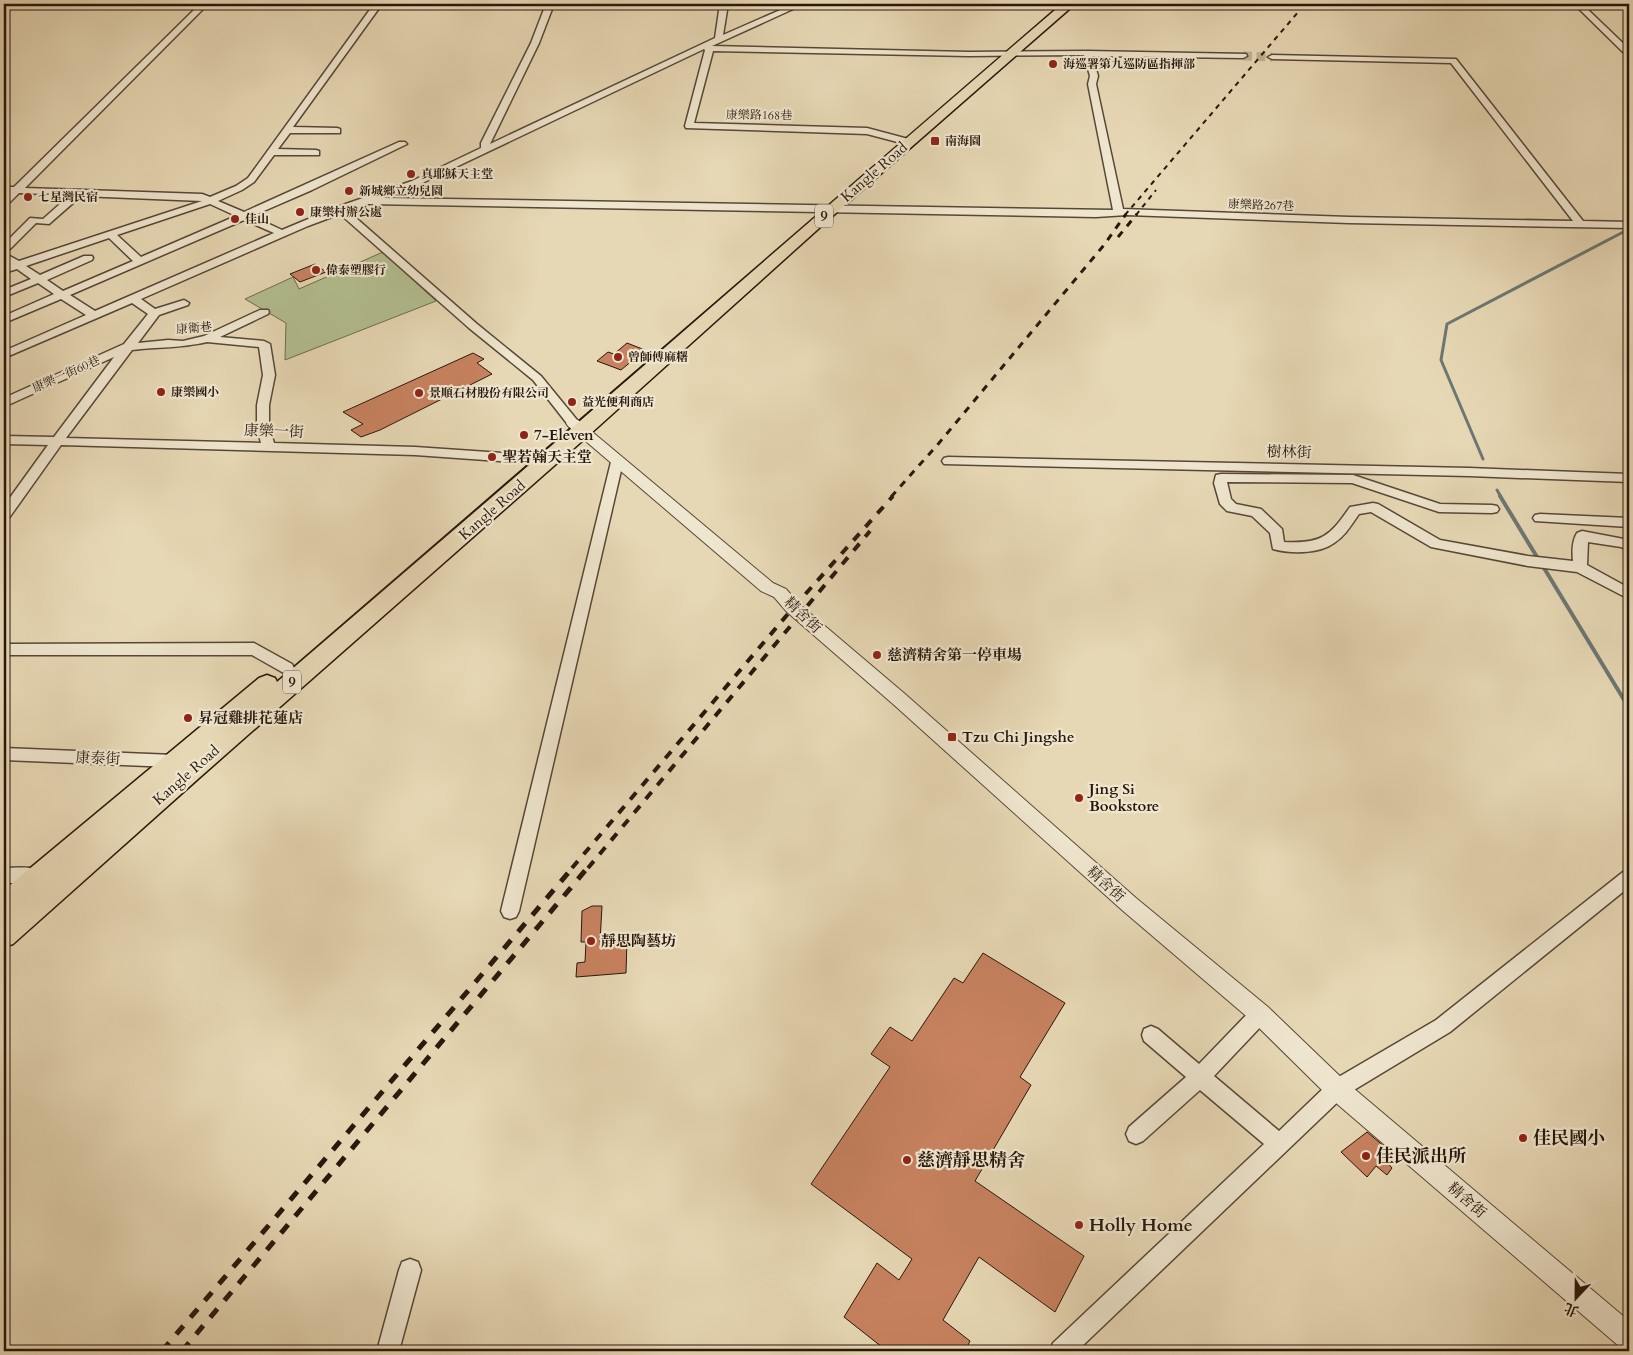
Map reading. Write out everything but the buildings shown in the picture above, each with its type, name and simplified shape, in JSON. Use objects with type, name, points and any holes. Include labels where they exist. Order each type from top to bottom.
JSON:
[{"type":"main road","name":"Kangle Road","points":[[4,935],[46,883],[537,462],[1056,4]]},
{"type":"main road","name":"Kangle Road","points":[[903,140],[1013,53],[1069,4]]},
{"type":"main road","name":"Kangle Road","points":[[182,766],[287,668],[537,462]]},
{"type":"main road","name":"Kangle Road","points":[[4,906],[46,883]]},
{"type":"street","points":[[4,203],[204,4]]},
{"type":"street","points":[[4,270],[210,201],[251,180],[378,4]]},
{"type":"street","points":[[485,150],[492,130],[535,43],[550,4]]},
{"type":"street","points":[[719,40],[724,4]]},
{"type":"street","points":[[4,355],[282,233],[340,209],[415,183],[706,48],[719,40],[800,4]]},
{"type":"street","points":[[1578,4],[1629,53]]},
{"type":"street","points":[[706,48],[998,54],[1087,52],[1243,56]]},
{"type":"street","name":"康樂路168巷","points":[[706,48],[689,126],[867,131],[903,140]]},
{"type":"street","points":[[1087,52],[1094,76],[1092,84],[1119,213]]},
{"type":"street","points":[[1272,57],[1454,61],[1580,224]]},
{"type":"street","points":[[286,130],[337,131]]},
{"type":"street","points":[[4,320],[62,293],[309,188],[402,144]]},
{"type":"street","points":[[272,152],[316,153]]},
{"type":"street","points":[[4,190],[202,198],[282,233]]},
{"type":"street","points":[[4,250],[34,220],[46,222],[78,193]]},
{"type":"street","name":"康樂路267巷","points":[[370,200],[892,211],[1119,213],[1349,220],[1629,225]]},
{"type":"street","points":[[340,209],[473,326],[537,378],[577,427]]},
{"type":"street","points":[[111,235],[139,261]]},
{"type":"street","points":[[4,256],[94,316]]},
{"type":"street","points":[[4,294],[88,258]]},
{"type":"street","points":[[134,299],[154,313]]},
{"type":"street","points":[[4,515],[154,313],[184,302]]},
{"type":"street","points":[[207,339],[264,312]]},
{"type":"street","name":"康衛巷","points":[[127,347],[168,343],[183,344],[207,339],[264,344],[269,376],[263,405],[262,427],[269,448]]},
{"type":"street","name":"康樂一街60巷","points":[[4,402],[127,347]]},
{"type":"street","name":"精舍街","points":[[577,427],[767,587],[780,593],[793,608],[899,699],[1128,904],[1260,1014],[1337,1088],[1629,1338]]},
{"type":"street","name":"康樂一街","points":[[4,440],[58,443],[415,451],[537,462]]},
{"type":"street","name":"樹林街","points":[[948,461],[1459,471],[1628,479]]},
{"type":"street","points":[[510,912],[617,462]]},
{"type":"street","points":[[1492,509],[1439,508],[1353,479],[1221,478],[1220,483],[1225,501],[1232,508],[1256,512],[1277,532],[1278,546],[1289,548],[1328,542],[1355,510],[1372,508],[1436,544],[1528,561],[1580,567],[1629,594]]},
{"type":"street","points":[[1540,518],[1629,523]]},
{"type":"street","points":[[1580,567],[1579,551],[1582,536],[1624,543],[1629,546]]},
{"type":"street","points":[[4,650],[254,650],[287,668]]},
{"type":"street","name":"康泰街","points":[[4,754],[182,766]]},
{"type":"street","points":[[4,875],[46,883]]},
{"type":"street","points":[[1061,1351],[1337,1088],[1443,1026],[1629,877]]},
{"type":"street","points":[[1136,1134],[1200,1077],[1260,1014]]},
{"type":"street","points":[[1151,1035],[1279,1144]]},
{"type":"street","points":[[388,1351],[410,1270]]},
{"type":"green space","points":[[383,252],[436,301],[285,360],[286,323],[245,299],[293,277],[299,289]]},
{"type":"waterway","points":[[1483,459],[1441,360],[1447,324],[1629,229]]},
{"type":"waterway","points":[[1497,490],[1501,497]]},
{"type":"waterway","points":[[1500,496],[1537,557]]},
{"type":"waterway","points":[[1544,568],[1629,708]]},
{"type":"tunnel","points":[[1243,56],[1272,57]]},
{"type":"railway","points":[[1125,215],[1305,4]]},
{"type":"railway","points":[[1136,215],[1156,190]]},
{"type":"railway","points":[[891,497],[939,443],[1104,245],[1126,214]]},
{"type":"railway","points":[[1118,237],[1137,214]]},
{"type":"railway","points":[[572,868],[793,608],[893,496]]},
{"type":"railway","points":[[588,868],[870,531]]},
{"type":"railway","points":[[162,1351],[574,866]]},
{"type":"railway","points":[[182,1351],[589,866]]},
{"type":"place","name":"海巡署第九巡防區指揮部","points":[[1053,64]]},
{"type":"place","name":"南海園","points":[[935,141]]},
{"type":"place","name":"真耶穌天主堂","points":[[411,174]]},
{"type":"place","name":"新城鄉立幼兒園","points":[[349,191]]},
{"type":"place","name":"七星灣民宿","points":[[28,197]]},
{"type":"place","name":"康樂村辦公處","points":[[300,212]]},
{"type":"place","name":"佳山","points":[[235,219]]},
{"type":"place","name":"偉泰塑膠行","points":[[316,270]]},
{"type":"place","name":"曾師傅麻糬","points":[[618,357]]},
{"type":"place","name":"康樂國小","points":[[161,392]]},
{"type":"place","name":"景順石材股份有限公司","points":[[419,393]]},
{"type":"place","name":"益光便利商店","points":[[572,402]]},
{"type":"place","name":"7-Eleven","points":[[524,435]]},
{"type":"place","name":"聖若翰天主堂","points":[[492,457]]},
{"type":"place","name":"慈濟精舍第一停車場","points":[[877,655]]},
{"type":"place","name":"昇冠雞排花蓮店","points":[[188,718]]},
{"type":"place","name":"Tzu Chi Jingshe","points":[[952,737]]},
{"type":"place","name":"Jing Si Bookstore","points":[[1079,798]]},
{"type":"place","name":"靜思陶藝坊","points":[[591,941]]},
{"type":"place","name":"佳民國小","points":[[1523,1138]]},
{"type":"place","name":"佳民派出所","points":[[1366,1156]]},
{"type":"place","name":"慈濟靜思精舍","points":[[907,1160]]},
{"type":"place","name":"Holly Home","points":[[1079,1225]]}]
